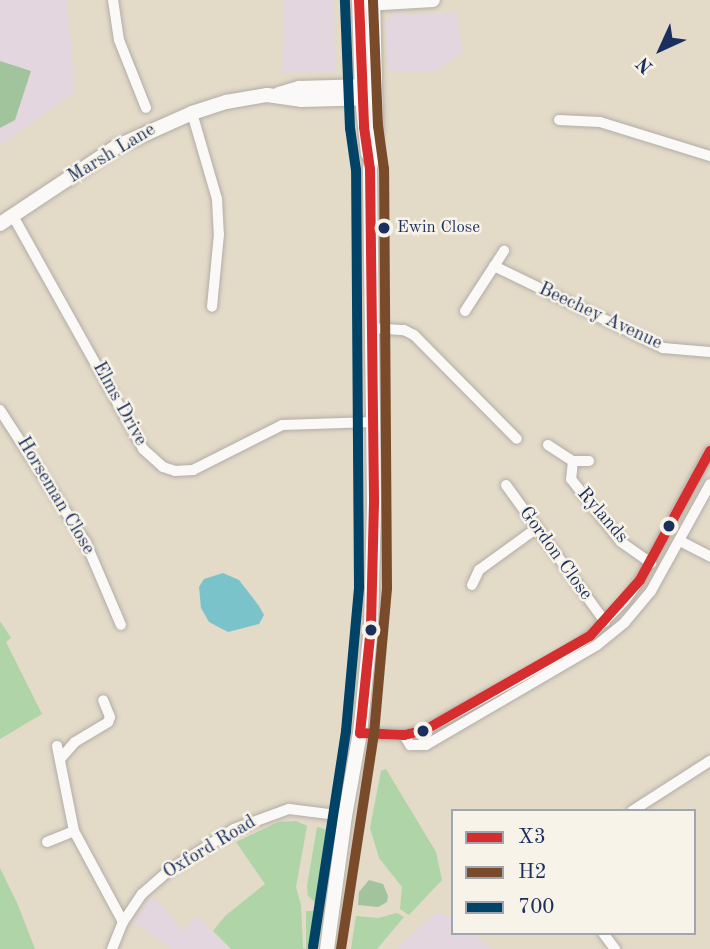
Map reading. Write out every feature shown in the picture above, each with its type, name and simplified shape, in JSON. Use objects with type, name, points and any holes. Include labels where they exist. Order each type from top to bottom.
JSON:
[{"type":"main road","points":[[327,949],[345,816],[360,733],[372,627],[372,328],[370,169],[364,120],[368,92],[365,4],[433,0]]},
{"type":"main road","name":"Marsh Lane","points":[[6,220],[116,148],[192,113],[226,102],[274,95],[299,88],[325,93],[368,92]]},
{"type":"main road","points":[[368,92],[376,129],[370,169]]},
{"type":"street","points":[[113,0],[119,40],[146,108]]},
{"type":"street","points":[[192,113],[217,199],[219,234],[212,307]]},
{"type":"street","points":[[559,120],[600,122],[710,156]]},
{"type":"street","name":"Elms Drive","points":[[6,220],[143,449],[163,467],[174,471],[193,470],[282,425],[373,422]]},
{"type":"street","points":[[465,311],[505,251]]},
{"type":"street","name":"Beechey Avenue","points":[[494,265],[663,348],[710,352]]},
{"type":"street","points":[[372,328],[404,330],[414,335],[517,439]]},
{"type":"street","name":"Horseman Close","points":[[0,410],[86,543],[121,625]]},
{"type":"street","name":"Rylands","points":[[548,445],[573,460],[589,461]]},
{"type":"street","points":[[360,733],[404,735],[425,730],[561,655],[605,622],[625,600],[651,563],[710,451]]},
{"type":"street","name":"Rylands","points":[[573,460],[569,474],[579,490],[621,542],[651,563]]},
{"type":"street","points":[[404,735],[410,745],[418,747],[582,656],[637,609],[680,541],[710,484]]},
{"type":"street","name":"Gordon Close","points":[[506,485],[605,622]]},
{"type":"street","points":[[472,585],[480,570],[537,528]]},
{"type":"street","points":[[680,541],[710,556]]},
{"type":"street","points":[[625,600],[637,609]]},
{"type":"street","points":[[61,758],[75,742],[108,722],[110,718],[103,700]]},
{"type":"street","points":[[57,746],[74,831],[123,922]]},
{"type":"street","points":[[635,809],[710,761]]},
{"type":"street","name":"Oxford Road","points":[[112,949],[123,922],[142,894],[156,881],[234,829],[289,809],[345,816]]},
{"type":"street","points":[[47,842],[74,831]]},
{"type":"shaded area","points":[[0,0],[67,0],[75,92],[0,145]]},
{"type":"shaded area","points":[[284,0],[334,0],[335,71],[282,73]]},
{"type":"shaded area","points":[[403,12],[406,15],[457,12],[462,52],[436,71],[387,72],[386,20],[393,14]]},
{"type":"shaded area","points":[[153,896],[184,931],[196,916],[231,949],[173,949],[132,921]]},
{"type":"shaded area","points":[[436,912],[451,916],[451,935],[474,935],[492,949],[396,949]]},
{"type":"green space","points":[[0,61],[31,71],[15,120],[0,128]]},
{"type":"green space","points":[[0,621],[11,638],[6,642],[42,714],[0,739]]},
{"type":"green space","points":[[386,769],[436,852],[442,880],[409,915],[400,909],[402,887],[379,858],[370,828],[381,771]]},
{"type":"green space","points":[[296,821],[307,826],[296,887],[301,905],[303,948],[306,949],[231,949],[213,931],[225,916],[265,884],[236,842],[278,822]]},
{"type":"green space","points":[[317,827],[328,830],[312,949],[306,949],[306,911],[315,911],[316,903],[308,896],[307,886]]},
{"type":"green space","points":[[0,868],[18,905],[35,949],[0,949]]},
{"type":"green space","points":[[369,880],[383,884],[388,896],[387,902],[378,907],[358,905],[359,892]]},
{"type":"green space","points":[[397,913],[404,917],[377,949],[351,949],[356,916],[378,918]]},
{"type":"water","points":[[223,573],[239,580],[259,606],[264,615],[259,624],[228,632],[209,622],[201,608],[199,587],[204,579]]},
{"type":"transit line","name":"X3","points":[[359,0],[364,127],[370,169],[374,503],[371,627],[360,733]]},
{"type":"transit line","name":"H2","points":[[341,949],[374,734],[387,588],[384,169],[378,126],[373,0]]},
{"type":"transit line","name":"700","points":[[313,947],[346,731],[359,587],[356,170],[350,128],[345,1]]},
{"type":"transit line","name":"X3","points":[[360,733],[404,735],[425,730],[590,636],[640,580],[710,451]]},
{"type":"place","name":"Ewin Close","points":[[384,228]]}]
